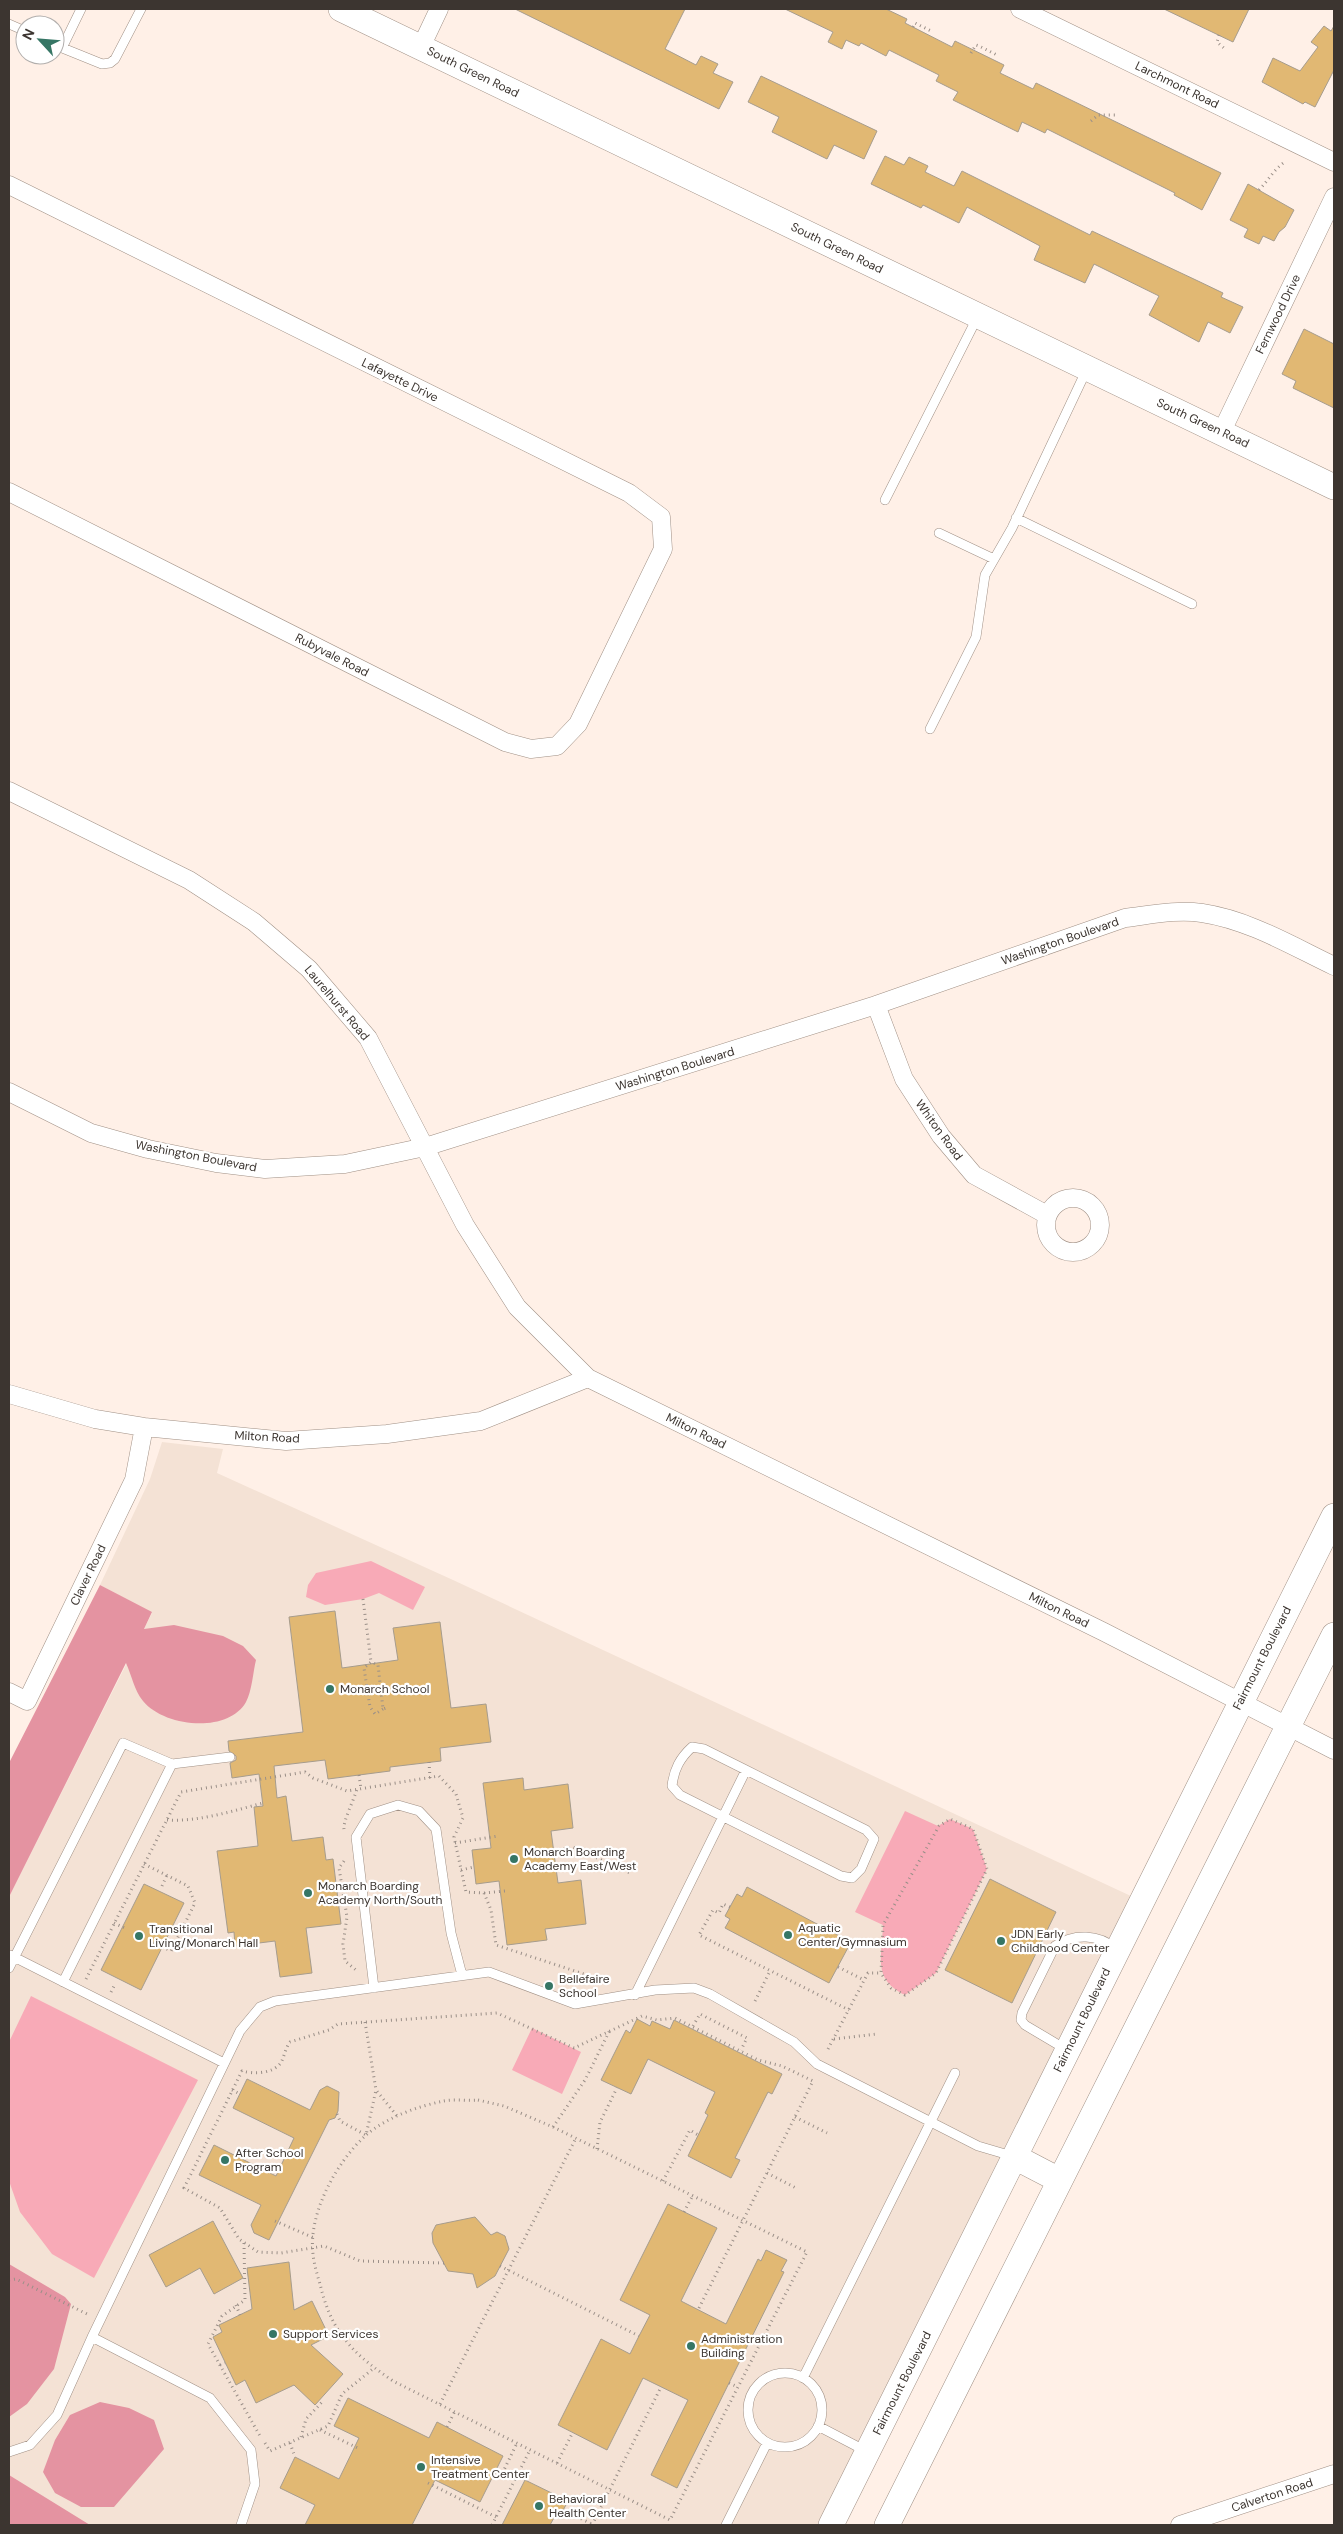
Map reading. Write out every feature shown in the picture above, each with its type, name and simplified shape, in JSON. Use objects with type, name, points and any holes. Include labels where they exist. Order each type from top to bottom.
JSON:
[{"type":"main road","name":"South Green Road","points":[[341,9],[1088,369],[1222,431],[1334,487]]},
{"type":"main road","name":"Fairmount Boulevard","points":[[831,2525],[1334,1516]]},
{"type":"main road","points":[[887,2525],[1334,1635]]},
{"type":"main road","points":[[1015,2157],[1059,2180]]},
{"type":"street","points":[[421,47],[439,9]]},
{"type":"street","name":"Larchmont Road","points":[[1020,9],[1334,162]]},
{"type":"street","name":"Lafayette Drive","points":[[9,185],[629,493],[661,517],[663,549],[615,648]]},
{"type":"street","name":"Fernwood Drive","points":[[1222,431],[1334,197]]},
{"type":"street","name":"Rubyvale Road","points":[[9,492],[496,738],[531,749],[557,746],[578,724],[615,648]]},
{"type":"street","name":"Laurelhurst Road","points":[[9,790],[190,880],[254,922],[310,969],[368,1038],[465,1226],[517,1307],[588,1378]]},
{"type":"street","name":"Washington Boulevard","points":[[9,1092],[91,1133],[148,1149],[256,1168],[345,1164],[425,1147],[876,1005],[1125,918],[1166,913],[1201,913],[1233,921],[1265,933],[1334,966]]},
{"type":"street","name":"Whiton Road","points":[[876,1005],[904,1079],[941,1136],[974,1175],[1047,1215]]},
{"type":"street","name":"Milton Road","points":[[9,1394],[95,1419],[286,1441],[387,1434],[481,1421],[588,1378],[1104,1632],[1334,1750]]},
{"type":"street","name":"Claver Road","points":[[9,1692],[27,1701],[134,1480],[144,1426]]},
{"type":"street","name":"Calverton Road","points":[[1180,2525],[1334,2474]]},
{"type":"lane","points":[[65,35],[81,9]]},
{"type":"lane","points":[[65,49],[102,64],[110,63],[115,58],[141,9]]},
{"type":"lane","points":[[884,500],[978,316]]},
{"type":"lane","points":[[930,728],[976,637],[985,575],[1016,518],[1088,369]]},
{"type":"lane","points":[[1016,518],[1192,604]]},
{"type":"lane","points":[[939,533],[994,559]]},
{"type":"lane","points":[[9,1968],[11,1956],[123,1743],[172,1764],[230,1757]]},
{"type":"lane","points":[[692,1747],[704,1749],[746,1770],[866,1830],[874,1838],[861,1870],[852,1878],[841,1876],[680,1795],[672,1786],[673,1774],[682,1756],[692,1747]]},
{"type":"lane","points":[[63,1982],[172,1764]]},
{"type":"lane","points":[[635,1995],[746,1770]]},
{"type":"lane","points":[[374,1988],[356,1838],[370,1814],[398,1805],[419,1811],[436,1829],[451,1933],[462,1975]]},
{"type":"lane","points":[[1068,2050],[1025,2025],[1021,2020],[1022,2013],[1055,1946],[1063,1941],[1088,1937],[1106,1940],[1117,1949]]},
{"type":"lane","points":[[11,1956],[224,2063]]},
{"type":"lane","points":[[9,2452],[30,2445],[57,2415],[100,2320],[240,2031],[260,2008],[275,2001],[489,1972],[575,2004],[655,1990],[694,1988],[710,1994],[794,2042],[817,2064],[978,2146],[1015,2157]]},
{"type":"lane","points":[[803,2378],[955,2073]]},
{"type":"lane","points":[[92,2337],[210,2398],[251,2450],[255,2468],[255,2484],[241,2525]]},
{"type":"lane","points":[[787,2373],[803,2378],[817,2392],[821,2403],[821,2415],[818,2426],[811,2436],[802,2443],[791,2446],[779,2446],[768,2443],[758,2435],[751,2425],[748,2412],[749,2400],[754,2389],[764,2380],[775,2374],[787,2373]]},
{"type":"lane","points":[[818,2426],[868,2452]]},
{"type":"lane","points":[[726,2525],[768,2443]]},
{"type":"path","points":[[913,27],[915,23],[931,31]]},
{"type":"path","points":[[1219,35],[1217,42],[1224,49]]},
{"type":"path","points":[[971,53],[974,48],[979,46],[997,55]]},
{"type":"path","points":[[1092,122],[1098,115],[1118,115]]},
{"type":"path","points":[[1259,190],[1269,180],[1276,168],[1285,162]]},
{"type":"path","points":[[363,1598],[371,1662]]},
{"type":"path","points":[[371,1662],[378,1665],[383,1709]]},
{"type":"path","points":[[371,1662],[364,1668],[370,1707],[375,1714],[389,1707]]},
{"type":"path","points":[[429,1762],[430,1778]]},
{"type":"path","points":[[80,1991],[181,1792],[304,1772],[313,1778],[347,1791],[439,1776],[456,1794],[462,1818],[454,1837],[466,1892],[505,1891]]},
{"type":"path","points":[[359,1776],[361,1789]]},
{"type":"path","points":[[168,1820],[178,1821],[234,1811],[263,1803]]},
{"type":"path","points":[[950,1819],[973,1829],[987,1869],[936,1973],[905,1995],[891,1988],[881,1973],[883,1925],[939,1826],[950,1819]]},
{"type":"path","points":[[455,1843],[498,1836]]},
{"type":"path","points":[[554,1851],[573,1848],[632,1874]]},
{"type":"path","points":[[144,1864],[188,1886],[195,1903],[171,1951],[152,1942]]},
{"type":"path","points":[[461,1870],[474,1867]]},
{"type":"path","points":[[162,1886],[167,1876]]},
{"type":"path","points":[[484,1893],[491,1910],[496,1944],[590,1976]]},
{"type":"path","points":[[730,1907],[723,1904],[719,1913],[714,1910],[699,1936],[849,2010]]},
{"type":"path","points":[[114,1923],[127,1929]]},
{"type":"path","points":[[838,1967],[864,1980]]},
{"type":"path","points":[[755,2002],[770,1971]]},
{"type":"path","points":[[828,2049],[868,1973],[881,1973]]},
{"type":"path","points":[[444,2263],[360,2261],[324,2246],[281,2253],[258,2252],[239,2239],[220,2208],[184,2188],[242,2071],[254,2074],[280,2064],[290,2042],[330,2030],[338,2024],[497,2013],[574,2048],[642,2016],[657,2020],[675,2018],[758,2060],[782,2066],[813,2081],[698,2310]]},
{"type":"path","points":[[693,2026],[700,2014],[747,2038],[741,2050]]},
{"type":"path","points":[[365,2022],[376,2090],[366,2135]]},
{"type":"path","points":[[553,2127],[585,2080],[611,2030]]},
{"type":"path","points":[[834,2039],[877,2034]]},
{"type":"path","points":[[597,2149],[600,2122],[617,2088]]},
{"type":"path","points":[[232,2090],[240,2094]]},
{"type":"path","points":[[376,2090],[397,2116]]},
{"type":"path","points":[[478,2100],[504,2106],[553,2127],[807,2252],[670,2520],[393,2381],[374,2368],[346,2342],[333,2321],[324,2301],[313,2253],[320,2203],[330,2182],[348,2155],[366,2135],[397,2116],[446,2101],[478,2100]]},
{"type":"path","points":[[337,2114],[340,2121],[366,2135]]},
{"type":"path","points":[[795,2117],[826,2134]]},
{"type":"path","points":[[663,2181],[690,2130],[698,2135]]},
{"type":"path","points":[[440,2404],[576,2138]]},
{"type":"path","points":[[767,2173],[796,2188]]},
{"type":"path","points":[[684,2212],[692,2196]]},
{"type":"path","points":[[275,2221],[314,2238]]},
{"type":"path","points":[[244,2242],[245,2300],[222,2316],[208,2344],[270,2451],[328,2426],[342,2394],[374,2368]]},
{"type":"path","points":[[500,2266],[639,2336]]},
{"type":"path","points":[[9,2280],[16,2279],[100,2320]]},
{"type":"path","points":[[236,2306],[240,2315]]},
{"type":"path","points":[[220,2365],[225,2363]]},
{"type":"path","points":[[729,2383],[738,2387]]},
{"type":"path","points":[[563,2510],[592,2525],[661,2386]]},
{"type":"path","points":[[301,2438],[306,2419],[323,2401]]},
{"type":"path","points":[[447,2427],[455,2412]]},
{"type":"path","points":[[319,2430],[360,2449]]},
{"type":"path","points":[[557,2463],[572,2432]]},
{"type":"path","points":[[290,2443],[295,2457]]},
{"type":"path","points":[[495,2473],[501,2476],[517,2443]]},
{"type":"path","points":[[492,2525],[530,2450]]},
{"type":"path","points":[[428,2482],[496,2517]]},
{"type":"shaded area","name":"Bellefaire School","points":[[162,1442],[223,1449],[217,1473],[453,1580],[1133,1897],[820,2525],[52,2525],[9,2504],[9,1897],[152,1613],[100,1585],[150,1479]]},
{"type":"shaded area","points":[[371,1561],[425,1587],[413,1610],[379,1593],[363,1599],[325,1605],[306,1597],[308,1585],[316,1573]]},
{"type":"shaded area","points":[[100,1585],[152,1612],[144,1629],[174,1625],[223,1636],[243,1646],[256,1660],[250,1692],[246,1702],[237,1712],[225,1719],[211,1723],[180,1721],[165,1717],[143,1701],[135,1688],[126,1663],[9,1897],[9,1763]]},
{"type":"shaded area","points":[[905,1811],[938,1826],[950,1819],[973,1829],[987,1869],[936,1973],[905,1995],[895,1989],[883,1974],[881,1957],[883,1925],[855,1912]]},
{"type":"shaded area","points":[[31,1996],[198,2080],[94,2278],[52,2254],[20,2212],[9,2181],[9,2042]]},
{"type":"shaded area","points":[[532,2028],[581,2052],[562,2094],[512,2070]]},
{"type":"shaded area","points":[[9,2264],[65,2297],[71,2304],[54,2369],[27,2404],[9,2417]]},
{"type":"shaded area","points":[[100,2402],[129,2408],[154,2420],[164,2449],[114,2507],[81,2507],[55,2493],[43,2472],[55,2440],[70,2415]]},
{"type":"shaded area","points":[[9,2475],[90,2525],[9,2525]]},
{"type":"building","points":[[515,9],[685,9],[665,49],[696,65],[701,56],[718,64],[713,73],[733,82],[719,109]]},
{"type":"building","points":[[785,9],[886,9],[907,19],[905,23],[952,47],[955,41],[1004,65],[1000,73],[1033,89],[1036,83],[1221,173],[1202,210],[1174,195],[1175,193],[1047,129],[1045,133],[1022,122],[1018,132],[953,100],[958,92],[936,81],[939,75],[889,50],[886,56],[861,43],[859,46],[846,40],[842,49],[828,42],[833,32]]},
{"type":"building","points":[[1164,9],[1249,9],[1233,42]]},
{"type":"building","points":[[1324,26],[1331,31],[1334,26],[1334,70],[1315,107],[1305,102],[1303,104],[1262,82],[1273,58],[1300,71],[1318,47],[1311,42]]},
{"type":"building","points":[[761,76],[877,131],[864,159],[834,145],[827,159],[772,132],[779,117],[748,102]]},
{"type":"building","points":[[885,156],[904,165],[909,157],[928,166],[925,172],[954,186],[962,171],[1090,235],[1092,231],[1223,293],[1221,297],[1243,307],[1230,333],[1208,322],[1199,342],[1149,315],[1159,296],[1094,264],[1085,283],[1034,260],[1040,246],[967,207],[959,223],[923,205],[921,208],[871,184]]},
{"type":"building","points":[[1248,184],[1294,210],[1285,227],[1279,232],[1274,241],[1263,236],[1259,244],[1244,237],[1248,229],[1230,220]]},
{"type":"building","points":[[1304,329],[1334,344],[1334,408],[1293,388],[1296,381],[1282,374]]},
{"type":"building","points":[[335,1611],[342,1668],[398,1660],[393,1628],[440,1622],[451,1708],[486,1704],[491,1742],[440,1748],[441,1761],[390,1767],[390,1771],[328,1779],[325,1760],[274,1766],[277,1798],[286,1796],[292,1841],[323,1837],[326,1860],[333,1859],[341,1924],[306,1928],[312,1973],[280,1977],[275,1941],[235,1946],[234,1932],[228,1933],[217,1851],[258,1846],[254,1807],[263,1806],[259,1774],[232,1778],[230,1763],[236,1760],[236,1756],[229,1751],[228,1741],[303,1732],[289,1617]]},
{"type":"building","name":"Monarch Boarding Academy East/West","points":[[523,1778],[524,1790],[568,1784],[573,1828],[551,1831],[558,1883],[581,1880],[586,1924],[545,1929],[547,1940],[507,1945],[499,1881],[476,1884],[472,1850],[491,1848],[483,1783]]},
{"type":"building","name":"JDN Early Childhood Center","points":[[990,1879],[1056,1912],[1012,2003],[945,1970]]},
{"type":"building","name":"Transitional Living/Monarch Hall","points":[[144,1884],[184,1903],[141,1990],[101,1970]]},
{"type":"building","name":"Aquatic Center/Gymnasium","points":[[747,1887],[851,1942],[829,1983],[725,1928],[730,1919],[725,1916],[737,1894],[742,1897]]},
{"type":"building","points":[[637,2019],[650,2026],[652,2021],[670,2029],[674,2020],[782,2074],[772,2094],[768,2092],[735,2158],[740,2160],[731,2178],[688,2156],[708,2115],[705,2113],[715,2092],[648,2059],[631,2094],[601,2080],[626,2030],[630,2033]]},
{"type":"building","name":"After School Program","points":[[247,2079],[310,2110],[320,2090],[327,2086],[339,2092],[338,2111],[335,2118],[329,2120],[269,2240],[254,2233],[251,2225],[261,2205],[199,2175],[214,2145],[276,2176],[294,2138],[233,2108]]},
{"type":"building","name":"Administration Building","points":[[668,2204],[717,2228],[681,2301],[726,2324],[758,2259],[761,2261],[766,2250],[787,2260],[781,2271],[784,2272],[677,2488],[651,2475],[688,2400],[643,2378],[607,2450],[558,2425],[601,2339],[630,2354],[650,2315],[620,2300]]},
{"type":"building","points":[[475,2217],[491,2235],[497,2232],[505,2236],[509,2249],[495,2276],[477,2288],[473,2274],[448,2271],[433,2243],[432,2233],[436,2225]]},
{"type":"building","points":[[213,2221],[243,2278],[214,2294],[200,2268],[166,2287],[149,2255]]},
{"type":"building","name":"Support Services","points":[[289,2262],[294,2310],[312,2301],[329,2336],[311,2345],[343,2374],[315,2405],[294,2385],[256,2403],[245,2380],[236,2385],[213,2337],[222,2332],[219,2325],[252,2309],[247,2268]]},
{"type":"building","name":"Intensive Treatment Center","points":[[348,2398],[429,2438],[437,2422],[503,2456],[480,2502],[435,2480],[412,2525],[305,2525],[315,2505],[280,2488],[295,2457],[339,2479],[359,2438],[334,2426]]},
{"type":"building","name":"Behavioral Health Center","points":[[525,2480],[568,2501],[559,2518],[555,2516],[550,2525],[502,2525]]},
{"type":"place","name":"Monarch School","points":[[330,1689]]},
{"type":"place","name":"Monarch Boarding Academy East/West","points":[[514,1859]]},
{"type":"place","name":"Monarch Boarding Academy North/South","points":[[308,1893]]},
{"type":"place","name":"Aquatic Center/Gymnasium","points":[[788,1935]]},
{"type":"place","name":"Transitional Living/Monarch Hall","points":[[139,1936]]},
{"type":"place","name":"JDN Early Childhood Center","points":[[1001,1941]]},
{"type":"place","name":"Bellefaire School","points":[[549,1986]]},
{"type":"place","name":"After School Program","points":[[225,2160]]},
{"type":"place","name":"Support Services","points":[[273,2334]]},
{"type":"place","name":"Administration Building","points":[[691,2346]]},
{"type":"place","name":"Intensive Treatment Center","points":[[421,2467]]},
{"type":"place","name":"Behavioral Health Center","points":[[539,2506]]}]
